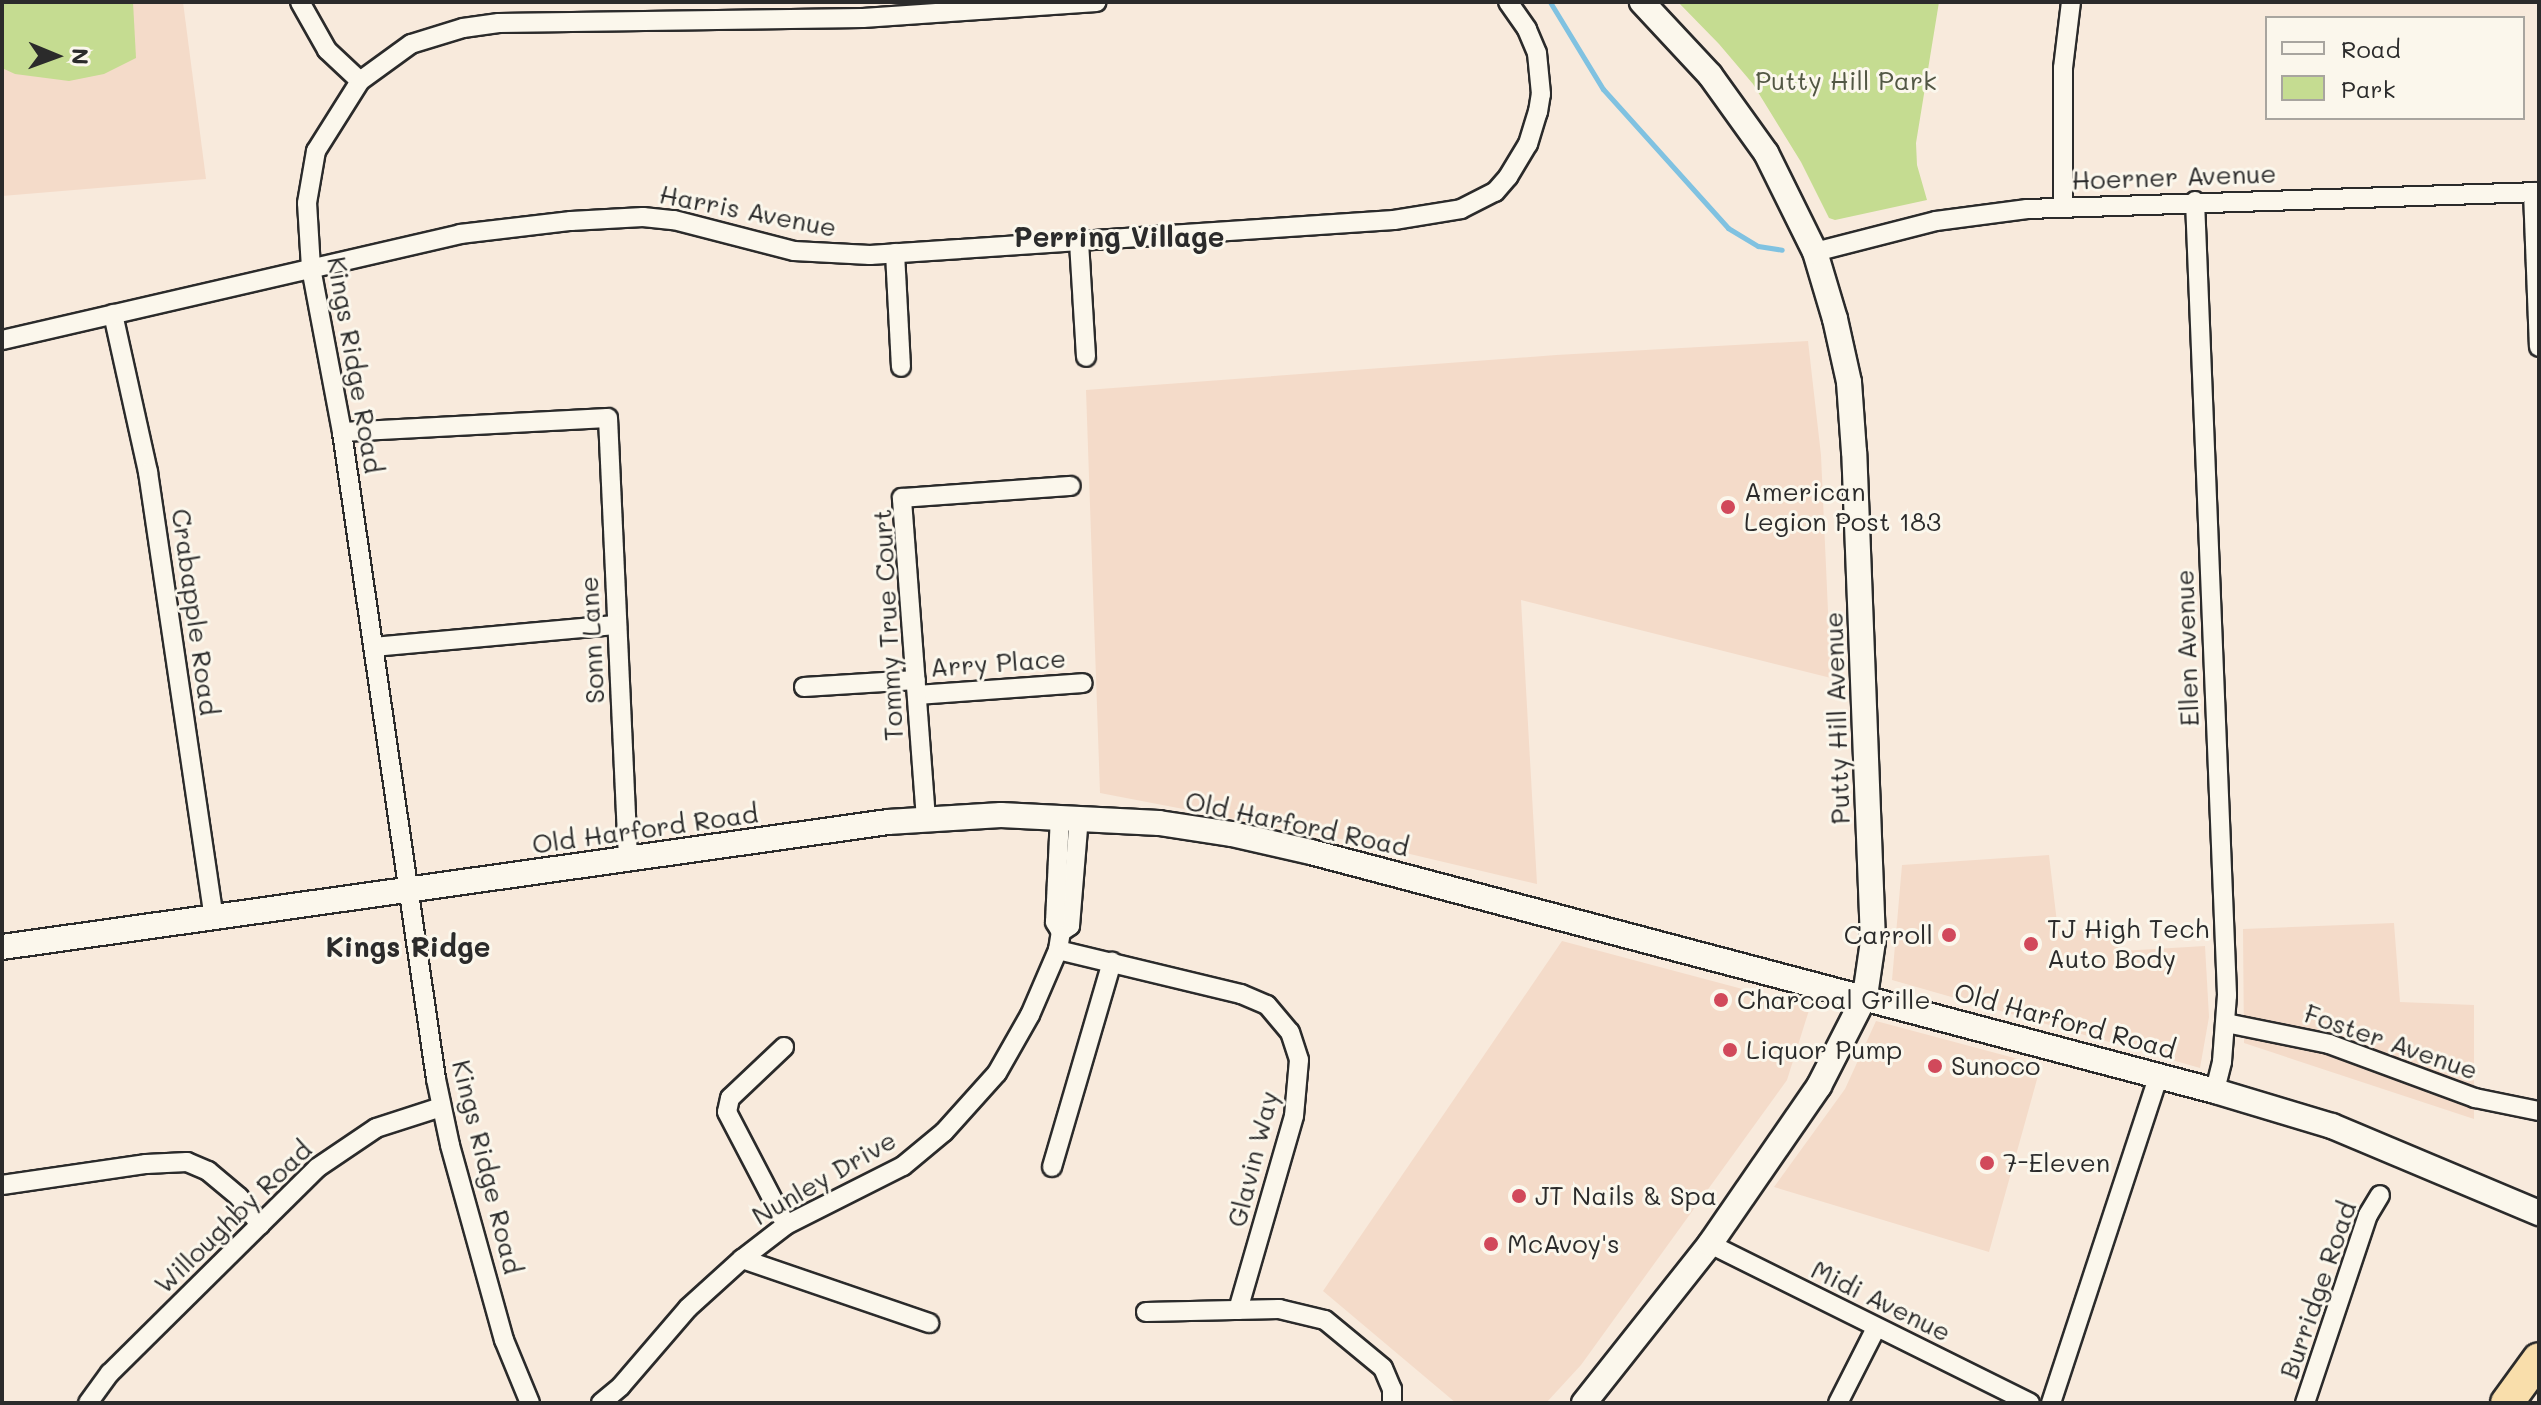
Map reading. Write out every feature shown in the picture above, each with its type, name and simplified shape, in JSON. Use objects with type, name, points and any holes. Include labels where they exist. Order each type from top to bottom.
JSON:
[{"type":"highway","points":[[2507,1403],[2539,1359]]},
{"type":"street","points":[[300,2],[327,50],[360,81]]},
{"type":"street","name":"Kings Ridge Road","points":[[530,1403],[504,1340],[441,1107],[342,432],[311,268],[306,225],[312,164],[326,131],[360,81],[411,44],[438,34],[499,23],[863,18],[982,6],[1096,2]]},
{"type":"street","name":"Harris Avenue","points":[[2,340],[460,234],[571,221],[643,217],[674,220],[794,251],[846,256],[1394,220],[1461,209],[1495,192],[1508,177],[1528,144],[1538,112],[1541,94],[1537,53],[1527,29],[1508,2]]},
{"type":"street","name":"Putty Hill Avenue","points":[[1584,1403],[1710,1244],[1819,1086],[1865,996],[1873,941],[1851,410],[1843,351],[1815,252],[1785,188],[1750,128],[1710,75],[1642,2]]},
{"type":"street","points":[[2063,207],[2063,68],[2071,2]]},
{"type":"street","points":[[2536,192],[2539,347]]},
{"type":"street","name":"Hoerner Avenue","points":[[1815,252],[1936,221],[2063,207],[2536,192]]},
{"type":"street","name":"Ellen Avenue","points":[[2195,201],[2226,1023],[2215,1091]]},
{"type":"street","points":[[1079,242],[1086,357]]},
{"type":"street","points":[[895,253],[901,367]]},
{"type":"street","name":"Crabapple Road","points":[[113,314],[150,486],[214,919]]},
{"type":"street","name":"Sonn Lane","points":[[342,432],[608,418],[628,860]]},
{"type":"street","name":"Tommy True Court","points":[[926,819],[902,498],[1071,486]]},
{"type":"street","points":[[374,647],[617,625]]},
{"type":"street","name":"Arry Place","points":[[804,687],[916,688],[1083,683]]},
{"type":"street","points":[[1060,941],[1055,922],[1070,816]]},
{"type":"street","name":"Old Harford Road","points":[[2,947],[926,819],[1070,816],[1196,828],[1271,843],[1865,996],[2215,1091],[2332,1126],[2539,1213]]},
{"type":"street","name":"Glavin Way","points":[[1060,941],[1112,962],[1257,1000],[1277,1015],[1290,1032],[1299,1060],[1294,1116],[1238,1310]]},
{"type":"street","name":"Nunley Drive","points":[[601,1403],[621,1386],[688,1308],[742,1259],[786,1225],[891,1174],[944,1132],[997,1073],[1030,1015],[1060,941]]},
{"type":"street","points":[[1052,1167],[1112,962]]},
{"type":"street","name":"Foster Avenue","points":[[2226,1023],[2329,1044],[2475,1098],[2539,1111]]},
{"type":"street","points":[[784,1047],[730,1098],[727,1112],[786,1225]]},
{"type":"street","points":[[2051,1403],[2159,1075]]},
{"type":"street","name":"Willoughby Road","points":[[88,1403],[110,1373],[341,1149],[376,1128],[441,1107]]},
{"type":"street","points":[[2,1185],[146,1164],[187,1162],[208,1171],[239,1197],[260,1225]]},
{"type":"street","name":"Burridge Road","points":[[2305,1403],[2368,1215],[2380,1195]]},
{"type":"street","name":"Midi Avenue","points":[[1710,1244],[2030,1403]]},
{"type":"street","points":[[742,1259],[929,1323]]},
{"type":"street","points":[[1146,1312],[1279,1309],[1325,1320],[1383,1368],[1392,1389],[1392,1403]]},
{"type":"street","points":[[1838,1403],[1876,1328]]},
{"type":"shaded area","points":[[2,2],[183,2],[206,179],[2,196]]},
{"type":"shaded area","points":[[1808,341],[1821,455],[1831,678],[1521,600],[1537,884],[1372,845],[1100,793],[1086,390],[1556,355]]},
{"type":"shaded area","points":[[2049,855],[2058,931],[2118,929],[2121,951],[2205,946],[2209,1017],[2200,1068],[1892,980],[1902,865]]},
{"type":"shaded area","points":[[2394,923],[2400,1002],[2474,1005],[2474,1119],[2244,1043],[2243,929]]},
{"type":"shaded area","points":[[1562,941],[1810,1007],[1787,1080],[1581,1365],[1546,1403],[1456,1403],[1323,1291]]},
{"type":"shaded area","points":[[1876,1021],[2041,1065],[1989,1252],[1774,1187],[1845,1089]]},
{"type":"green space","points":[[2,2],[133,2],[136,58],[104,74],[69,81],[15,74],[2,68]]},
{"type":"green space","name":"Putty Hill Park","points":[[1678,2],[1939,2],[1916,143],[1917,165],[1927,200],[1835,220],[1829,218],[1801,162],[1753,84]]},
{"type":"waterway","points":[[1550,2],[1603,89],[1728,228],[1758,246],[1782,250]]},
{"type":"place","name":"American Legion Post 183","points":[[1728,507]]},
{"type":"place","name":"Carroll","points":[[1949,935]]},
{"type":"place","name":"TJ High Tech Auto Body","points":[[2031,944]]},
{"type":"place","name":"Charcoal Grille","points":[[1721,1000]]},
{"type":"place","name":"Liquor Pump","points":[[1730,1050]]},
{"type":"place","name":"Sunoco","points":[[1935,1066]]},
{"type":"place","name":"7-Eleven","points":[[1987,1163]]},
{"type":"place","name":"JT Nails & Spa","points":[[1519,1196]]},
{"type":"place","name":"McAvoy's","points":[[1491,1244]]},
{"type":"district","name":"Perring Village","points":[[1119,236]]},
{"type":"district","name":"Kings Ridge","points":[[408,946]]}]
